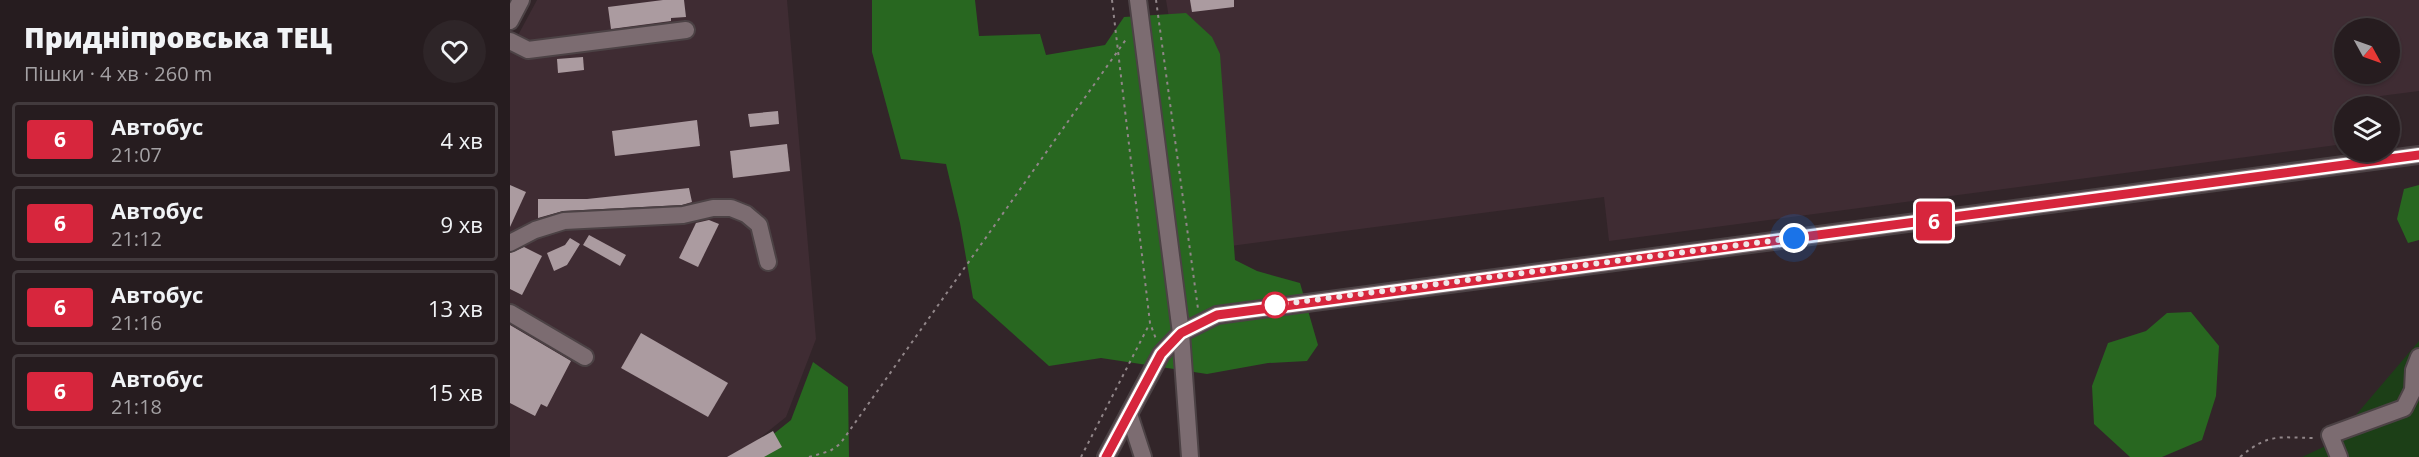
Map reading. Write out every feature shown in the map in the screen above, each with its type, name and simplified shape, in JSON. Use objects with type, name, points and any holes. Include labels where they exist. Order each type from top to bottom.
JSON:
[{"type":"street","points":[[510,21],[521,0]]},
{"type":"street","points":[[1138,0],[1181,333],[1190,457]]},
{"type":"street","points":[[510,41],[528,50],[686,30]]},
{"type":"street","points":[[1106,457],[1161,354],[1181,333],[1200,321],[1217,315],[1276,305],[2419,155]]},
{"type":"street","points":[[510,243],[535,230],[564,221],[683,215],[713,208],[731,208],[746,214],[759,225],[768,262]]},
{"type":"street","points":[[510,313],[585,357]]},
{"type":"street","points":[[2339,457],[2330,435],[2404,408],[2416,397],[2414,370],[2419,357]]},
{"type":"street","points":[[1129,414],[1143,457]]},
{"type":"path","points":[[1112,0],[1150,323],[1161,354]]},
{"type":"path","points":[[1156,0],[1200,321]]},
{"type":"path","points":[[811,456],[831,451],[840,444],[1118,48],[1141,19]]},
{"type":"path","points":[[1082,457],[1150,323]]},
{"type":"path","points":[[2240,457],[2255,445],[2272,438],[2290,436],[2313,439],[2330,435]]},
{"type":"shaded area","points":[[537,0],[787,0],[816,339],[786,417],[736,457],[510,457],[510,50]]},
{"type":"shaded area","points":[[1166,0],[2419,0],[2419,91],[2380,96],[2334,96],[2334,145],[1609,241],[1604,197],[1208,249]]},
{"type":"green space","points":[[872,0],[975,0],[979,36],[1040,34],[1046,55],[1105,45],[1124,17],[1186,13],[1212,37],[1220,54],[1235,260],[1257,271],[1300,283],[1318,345],[1307,361],[1268,363],[1207,374],[1101,358],[1049,366],[973,298],[960,223],[946,164],[901,159],[872,52]]},
{"type":"green space","points":[[2419,185],[2419,240],[2408,243],[2397,219],[2404,189]]},
{"type":"green space","points":[[2191,312],[2219,346],[2216,396],[2202,440],[2162,457],[2130,457],[2094,424],[2092,386],[2108,343],[2146,331],[2167,313]]},
{"type":"green space","points":[[2419,341],[2419,457],[2302,457],[2332,443]]},
{"type":"green space","points":[[813,362],[848,387],[849,457],[745,457],[791,420]]},
{"type":"building","points":[[663,0],[684,0],[686,17],[611,29],[608,7]]},
{"type":"building","points":[[1190,0],[1234,0],[1234,7],[1192,12]]},
{"type":"building","points":[[583,57],[584,70],[558,73],[557,59]]},
{"type":"building","points":[[778,111],[779,124],[750,127],[748,114]]},
{"type":"building","points":[[697,120],[700,146],[615,156],[612,131]]},
{"type":"building","points":[[787,144],[790,171],[733,178],[730,151]]},
{"type":"building","points":[[510,185],[526,192],[510,227]]},
{"type":"building","points":[[689,188],[692,202],[682,205],[563,211],[538,218],[538,199],[587,199]]},
{"type":"building","points":[[709,220],[719,224],[698,267],[679,258],[696,223]]},
{"type":"building","points":[[589,235],[626,255],[620,266],[583,245]]},
{"type":"building","points":[[570,238],[580,244],[567,265],[554,271],[547,253],[565,245]]},
{"type":"building","points":[[524,247],[542,256],[522,295],[510,289],[510,253]]},
{"type":"building","points":[[510,325],[571,361],[547,407],[541,404],[535,416],[510,403]]},
{"type":"building","points":[[641,333],[728,383],[708,417],[621,368]]},
{"type":"building","points":[[773,431],[782,447],[764,457],[727,457]]},
{"type":"bus line","name":"6","points":[[1106,457],[1161,354],[1181,333],[1200,321],[1217,315],[1276,305],[2419,155]]},
{"type":"route","points":[[1275,305],[1794,238]]}]
